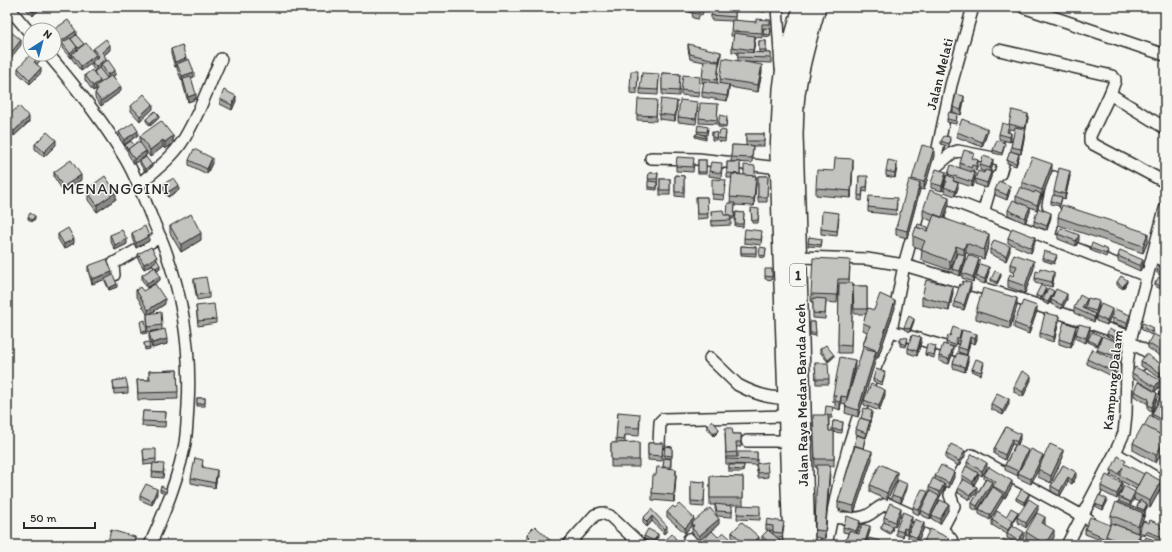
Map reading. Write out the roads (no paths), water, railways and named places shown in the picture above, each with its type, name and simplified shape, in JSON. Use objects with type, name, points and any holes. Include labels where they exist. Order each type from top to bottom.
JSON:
[{"type":"highway","name":"Jalan Raya Medan Banda Aceh","points":[[792,545],[787,416],[780,127],[785,67],[802,7]]},
{"type":"highway","name":"Jalan Raya Medan Banda Aceh","points":[[806,545],[795,108],[796,88],[802,60],[817,7]]},
{"type":"street","points":[[8,7],[22,24]]},
{"type":"street","points":[[777,7],[782,89]]},
{"type":"street","name":"Jalan Melati","points":[[826,545],[830,517],[849,445],[872,375],[892,331],[904,265],[938,148],[951,85],[973,7]]},
{"type":"street","points":[[1023,7],[1165,55]]},
{"type":"street","points":[[999,50],[1112,76],[1115,81],[1090,136],[1090,142],[1165,182]]},
{"type":"street","points":[[138,185],[169,158],[182,142],[195,117],[221,58]]},
{"type":"street","points":[[54,62],[99,118],[126,159],[166,252],[183,317],[188,347],[189,386],[186,437],[177,478],[150,545]]},
{"type":"street","points":[[1110,94],[1165,128]]},
{"type":"street","points":[[983,213],[992,183],[1000,174],[1008,146]]},
{"type":"street","points":[[931,172],[958,150],[1004,160]]},
{"type":"street","points":[[651,158],[698,159],[780,168]]},
{"type":"street","points":[[1049,238],[1055,212],[1048,205],[1054,177]]},
{"type":"street","points":[[925,190],[1147,276]]},
{"type":"street","name":"Kampung Dalam","points":[[1067,545],[1124,433],[1127,364],[1130,339],[1165,209]]},
{"type":"street","points":[[114,276],[113,264],[115,262],[160,237]]},
{"type":"street","points":[[1153,255],[1165,262]]},
{"type":"street","points":[[798,257],[867,259],[904,265],[1019,298],[1130,339],[1165,362]]},
{"type":"street","points":[[892,331],[956,350]]},
{"type":"street","points":[[710,358],[743,388],[772,398],[787,398]]},
{"type":"street","points":[[1127,364],[1165,385]]},
{"type":"street","points":[[659,444],[660,422],[663,419],[787,416]]},
{"type":"street","points":[[747,440],[789,441]]},
{"type":"street","points":[[1115,453],[1165,483]]},
{"type":"street","points":[[942,530],[954,506],[950,495],[951,491],[969,457],[972,455],[1082,517],[1096,522]]},
{"type":"street","points":[[830,517],[865,517],[884,504],[888,504],[942,530],[951,539],[954,545]]},
{"type":"street","points":[[568,545],[595,515],[602,513],[610,516],[641,545]]},
{"type":"district","name":"MENANGGINI","points":[[116,188]]}]
